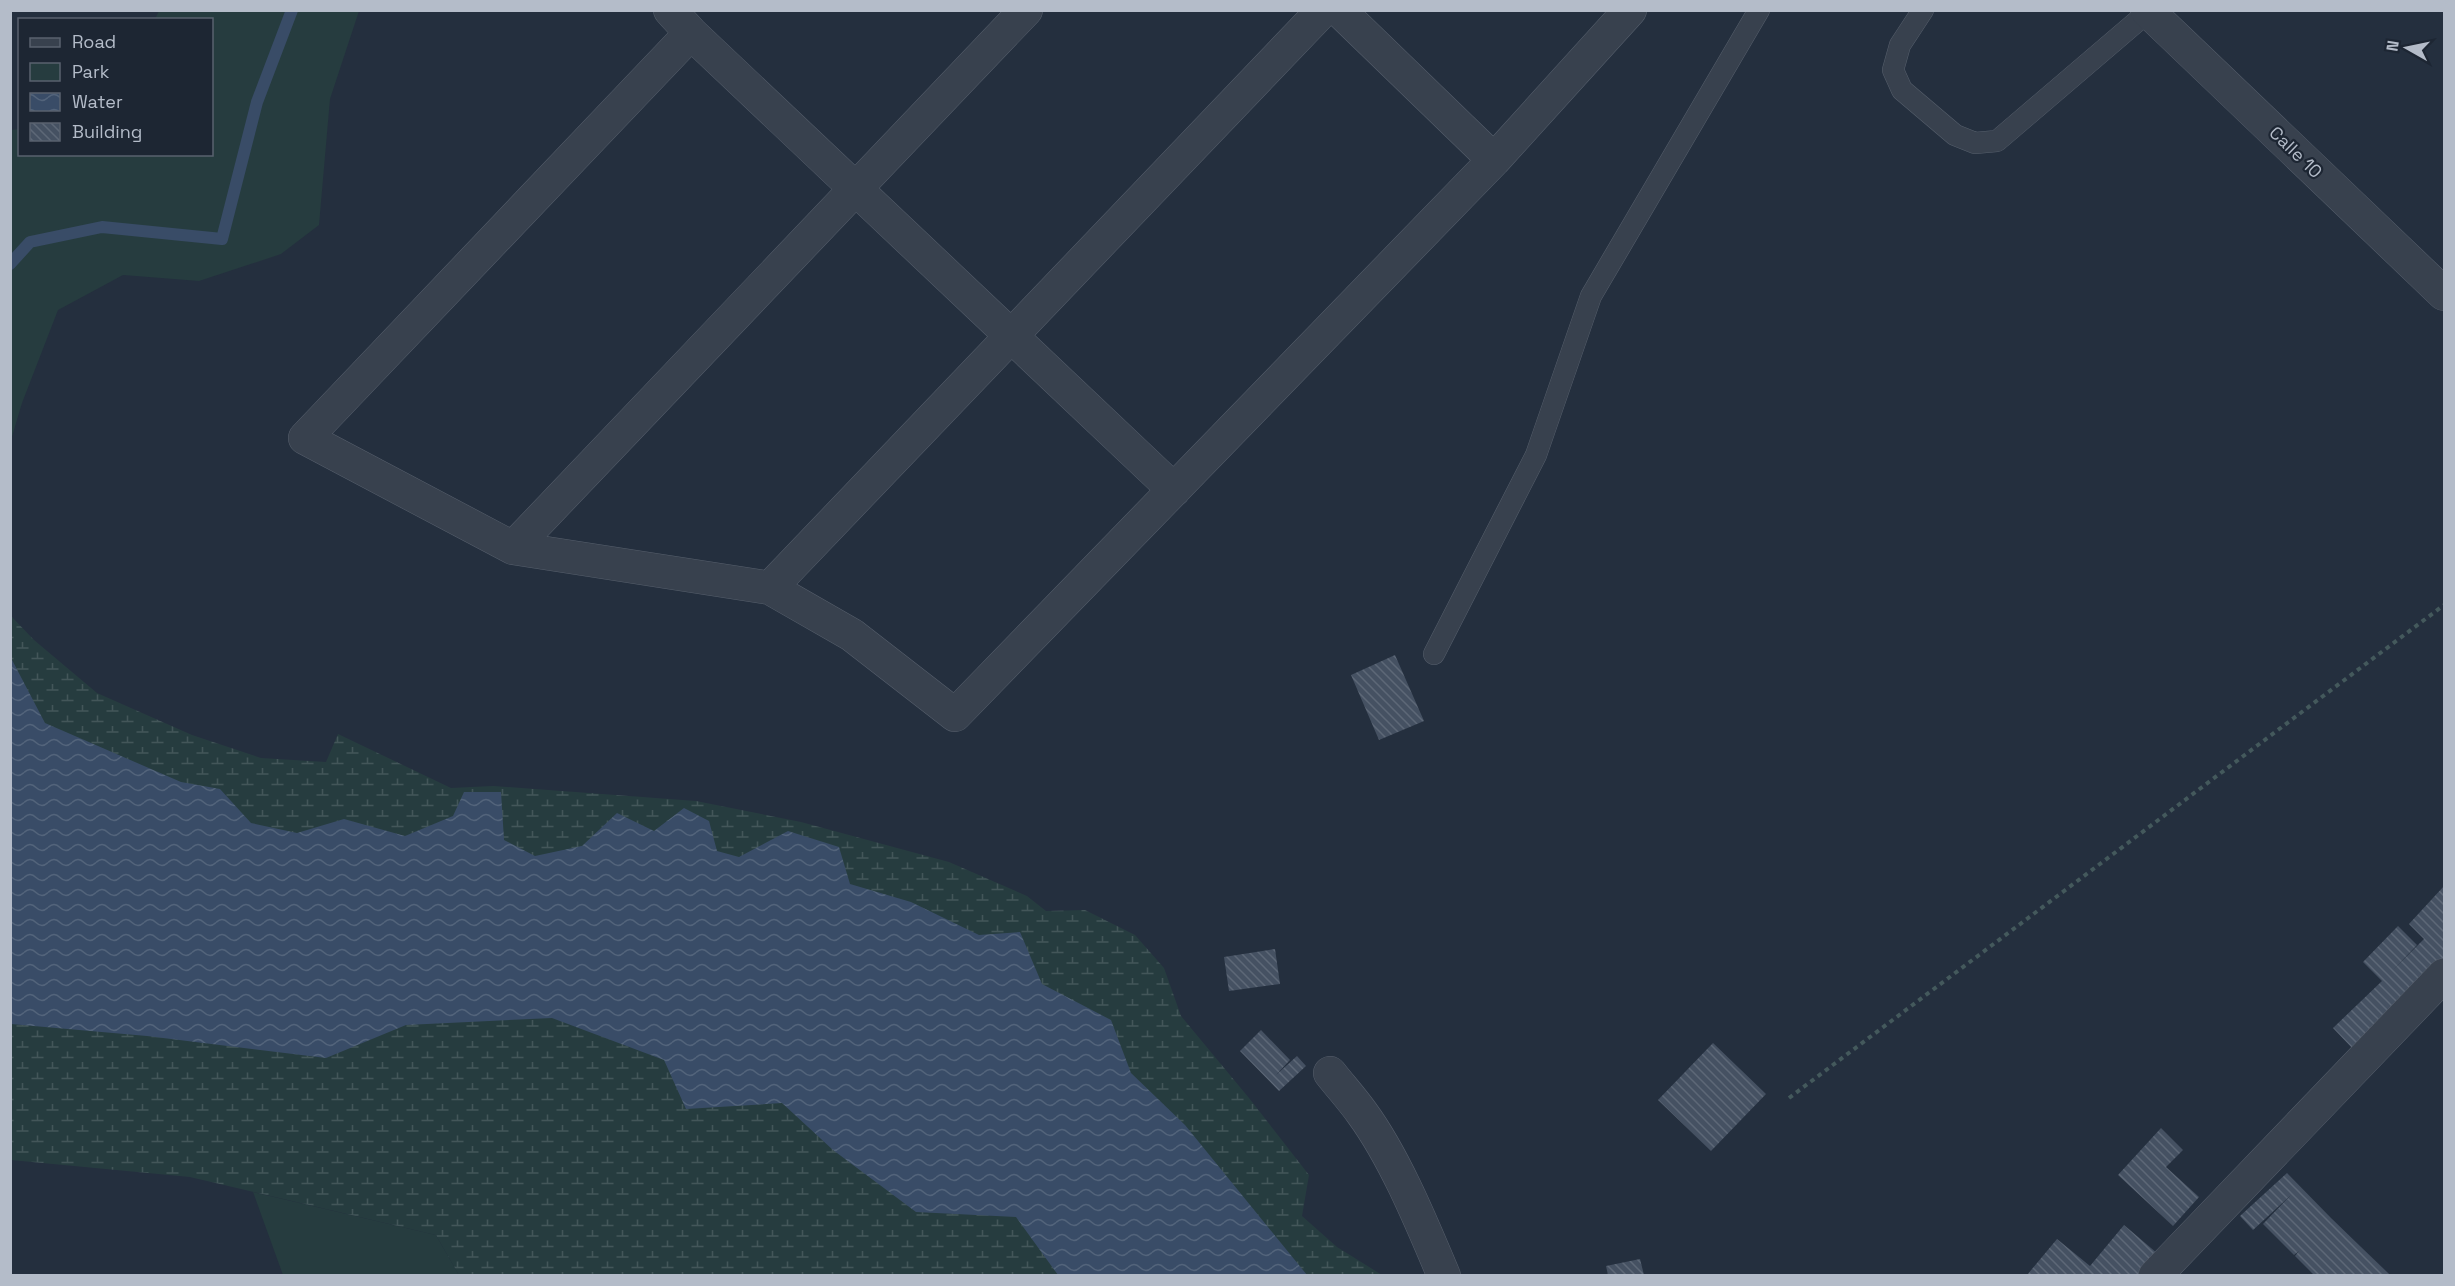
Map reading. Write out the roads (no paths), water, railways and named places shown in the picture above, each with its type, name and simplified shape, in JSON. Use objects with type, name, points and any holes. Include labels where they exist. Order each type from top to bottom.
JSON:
[{"type":"street","points":[[770,588],[1323,10]]},
{"type":"street","points":[[1339,10],[1494,160]]},
{"type":"street","points":[[1174,490],[681,22],[305,438],[513,548],[770,588],[852,635],[956,715],[1494,160],[1630,10]]},
{"type":"street","name":"Calle 10","points":[[2147,11],[2445,294]]},
{"type":"street","points":[[513,548],[856,189],[1015,14]]},
{"type":"street","points":[[2155,1275],[2445,975]]},
{"type":"street","points":[[1330,1073],[1363,1115],[1387,1155],[1444,1275]]},
{"type":"lane","points":[[1434,654],[1536,455],[1592,296],[1759,10]]},
{"type":"lane","points":[[1923,10],[1900,45],[1893,70],[1902,90],[1955,135],[1975,143],[1997,141],[2147,11]]},
{"type":"water","points":[[11,658],[45,723],[181,782],[220,789],[251,823],[297,833],[344,819],[405,836],[453,816],[464,792],[501,792],[504,840],[535,856],[582,846],[617,813],[654,831],[684,808],[709,821],[717,851],[739,857],[788,831],[839,847],[850,884],[911,902],[979,935],[1020,932],[1042,984],[1111,1020],[1131,1073],[1185,1125],[1307,1275],[1058,1275],[1016,1217],[916,1212],[833,1150],[782,1103],[686,1109],[664,1060],[552,1018],[406,1025],[326,1058],[147,1036],[11,1024]]},
{"type":"waterway","points":[[10,264],[30,242],[102,227],[222,239],[257,102],[292,10]]}]
